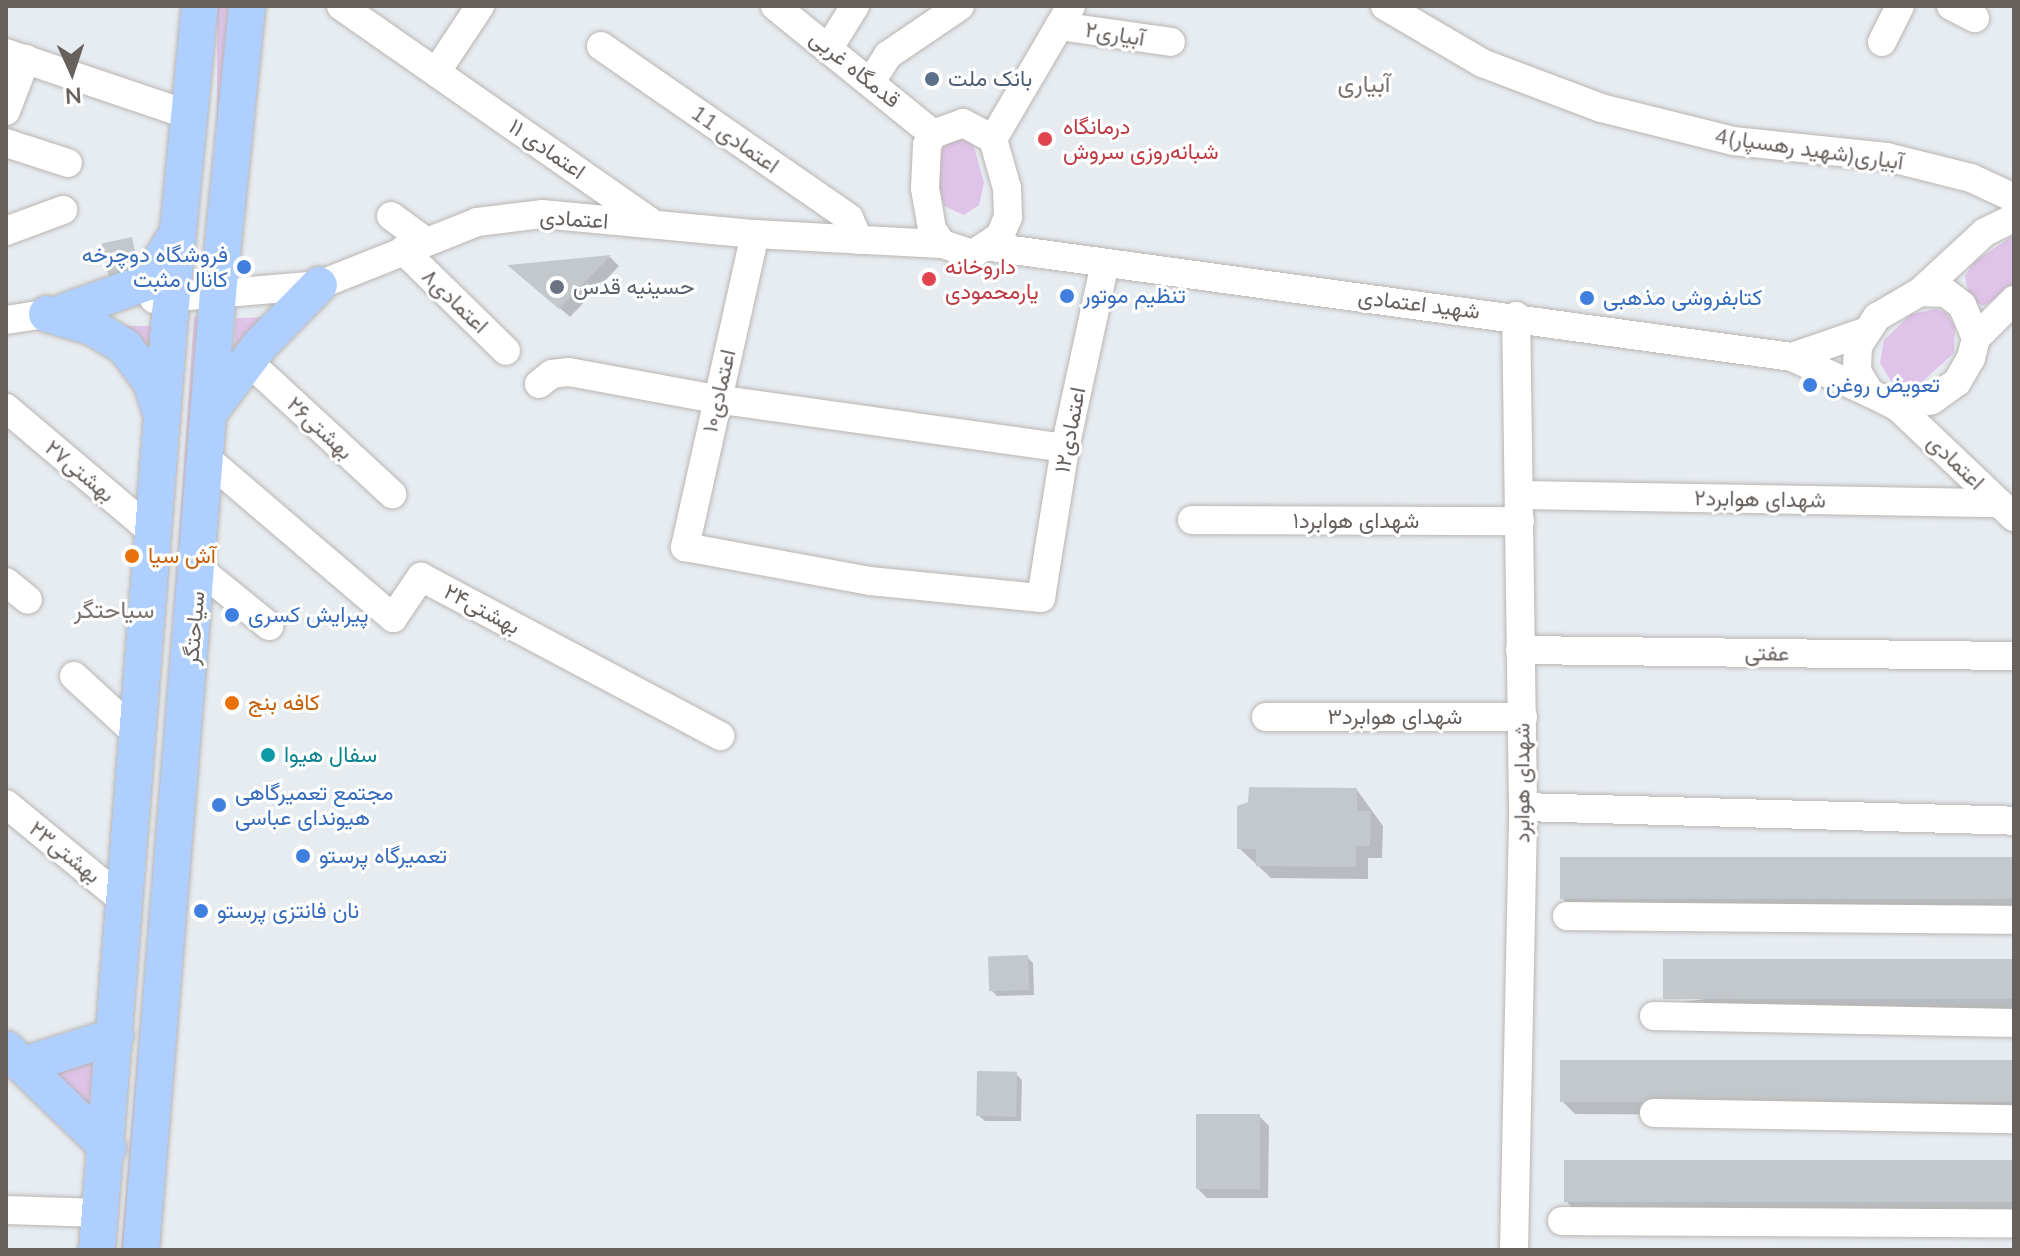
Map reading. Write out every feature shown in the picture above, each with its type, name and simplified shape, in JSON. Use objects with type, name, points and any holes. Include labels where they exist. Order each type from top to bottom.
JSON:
[{"type":"main road","name":"سیاحتگر","points":[[141,1250],[211,410],[218,293],[247,6]]},
{"type":"main road","points":[[97,1250],[108,1148],[136,733],[197,9]]},
{"type":"main road","points":[[57,312],[148,282],[178,228]]},
{"type":"main road","points":[[211,410],[249,362],[319,285]]},
{"type":"main road","points":[[57,312],[92,327],[125,347],[151,382],[162,413]]},
{"type":"main road","points":[[15,1057],[115,1036]]},
{"type":"main road","points":[[15,1057],[108,1148]]},
{"type":"street","points":[[341,6],[392,41],[461,105]]},
{"type":"street","points":[[437,71],[480,6]]},
{"type":"street","name":"قدمگاه غربی","points":[[775,6],[830,46],[933,134]]},
{"type":"street","points":[[830,46],[855,6]]},
{"type":"street","points":[[871,82],[888,55],[960,6]]},
{"type":"street","name":"4آبیاری(شهید رهسپار)","points":[[1385,6],[1482,63],[1601,108],[1733,141],[1887,157],[1971,178],[2014,198]]},
{"type":"street","points":[[1882,42],[1900,6]]},
{"type":"street","points":[[993,139],[1065,16]]},
{"type":"street","name":"آبیاری۲","points":[[1065,16],[1171,42]]},
{"type":"street","name":"۱۱ اعتمادی","points":[[392,41],[657,227]]},
{"type":"street","name":"11 اعتمادی","points":[[601,46],[861,223]]},
{"type":"street","points":[[6,111],[16,56],[189,115]]},
{"type":"street","points":[[963,123],[993,139],[1007,188],[1008,217],[991,247],[973,254],[942,244],[932,229],[925,188],[927,145],[933,134],[963,123]]},
{"type":"street","points":[[6,143],[68,163]]},
{"type":"street","points":[[6,231],[63,210]]},
{"type":"street","name":"اعتمادی","points":[[172,297],[319,285],[477,222],[542,214],[755,234],[861,223],[942,244]]},
{"type":"street","name":"اعتمادی۸","points":[[391,216],[506,351]]},
{"type":"street","points":[[1008,217],[1045,255]]},
{"type":"street","points":[[1792,357],[1864,332],[1877,317],[1920,292],[1985,232],[2014,218]]},
{"type":"street","name":"اعتمادی۱۰","points":[[755,234],[685,547],[870,581],[1041,598]]},
{"type":"street","name":"شهید اعتمادی","points":[[991,247],[1516,316],[1792,357]]},
{"type":"street","name":"اعتمادی۱۲","points":[[1041,598],[1065,448],[1105,263]]},
{"type":"street","points":[[1920,292],[1946,293],[1962,305],[1976,338]]},
{"type":"street","points":[[6,320],[172,297]]},
{"type":"street","points":[[1792,357],[1898,407],[1932,400],[1957,382],[1971,358],[1976,338],[2014,300]]},
{"type":"street","name":"شهدای هوابرد","points":[[1514,1250],[1523,807],[1516,316]]},
{"type":"street","points":[[1864,332],[1857,371],[1870,393]]},
{"type":"street","name":"۲۶بهشتی","points":[[249,362],[392,494]]},
{"type":"street","points":[[539,384],[552,374],[569,372],[716,399],[1065,448]]},
{"type":"street","name":"اعتمادی","points":[[1898,407],[2006,510]]},
{"type":"street","name":"۲۷بهشتی","points":[[6,408],[154,533]]},
{"type":"street","name":"۲۴بهشتی","points":[[207,459],[393,618],[421,577],[720,736]]},
{"type":"street","name":"شهدای هوابرد۲","points":[[1520,508],[2006,510]]},
{"type":"street","name":"شهدای هوابرد۱","points":[[1192,520],[1520,508]]},
{"type":"street","points":[[198,568],[269,626]]},
{"type":"street","points":[[6,582],[28,600]]},
{"type":"street","name":"عفتی","points":[[1520,650],[2014,656]]},
{"type":"street","points":[[74,676],[136,733]]},
{"type":"street","name":"۳شهدای هوابرد","points":[[1266,717],[1523,717]]},
{"type":"street","name":"۲۳بهشتی","points":[[6,804],[124,901]]},
{"type":"street","points":[[1523,807],[2014,821]]},
{"type":"street","points":[[1567,916],[2014,920]]},
{"type":"street","points":[[1654,1016],[2014,1023]]},
{"type":"street","points":[[1654,1113],[2014,1119]]},
{"type":"street","points":[[6,1210],[101,1213]]},
{"type":"street","points":[[1562,1221],[2014,1223]]},
{"type":"shaded area","points":[[217,6],[229,6],[229,273],[217,273]]},
{"type":"shaded area","points":[[952,140],[967,140],[974,147],[984,183],[979,205],[964,215],[944,206],[937,180],[940,151]]},
{"type":"shaded area","points":[[2014,235],[2014,286],[1984,306],[1970,301],[1965,276],[1974,262]]},
{"type":"shaded area","points":[[1936,309],[1946,312],[1955,327],[1954,353],[1923,381],[1910,385],[1891,381],[1880,363],[1884,340],[1911,314]]},
{"type":"shaded area","points":[[194,316],[204,318],[129,1250],[121,1250],[166,734]]},
{"type":"shaded area","points":[[271,317],[234,348],[236,318]]},
{"type":"shaded area","points":[[117,326],[155,326],[153,364]]},
{"type":"shaded area","points":[[93,1062],[89,1109],[44,1067]]},
{"type":"building","points":[[132,237],[140,274],[110,281],[102,243]]},
{"type":"building","name":"حسینیه قدس","points":[[611,255],[559,309],[507,265]]},
{"type":"building","points":[[1249,787],[1357,788],[1357,811],[1371,811],[1370,846],[1356,846],[1356,867],[1256,866],[1256,849],[1237,849],[1237,806],[1248,802]]},
{"type":"building","points":[[1560,857],[2014,857],[2014,899],[1560,899]]},
{"type":"building","points":[[1028,955],[1029,990],[989,991],[988,956]]},
{"type":"building","points":[[1663,959],[2014,959],[2014,999],[1663,999]]},
{"type":"building","points":[[1560,1060],[2014,1060],[2014,1102],[1560,1102]]},
{"type":"building","points":[[977,1071],[1017,1072],[1016,1117],[976,1116]]},
{"type":"building","points":[[1196,1114],[1260,1114],[1260,1189],[1196,1189]]},
{"type":"building","points":[[1564,1160],[2014,1160],[2014,1202],[1564,1202]]},
{"type":"place","name":"بانک ملت","points":[[932,79]]},
{"type":"place","name":"درمانگاه شبانه‌روزی سروش","points":[[1045,139]]},
{"type":"place","name":"فروشگاه دوچرخه کانال مثبت","points":[[244,267]]},
{"type":"place","name":"داروخانه یارمحمودی","points":[[929,279]]},
{"type":"place","name":"حسینیه قدس","points":[[557,287]]},
{"type":"place","name":"تنظیم موتور","points":[[1067,296]]},
{"type":"place","name":"کتابفروشی مذهبی","points":[[1587,298]]},
{"type":"place","name":"تعویض روغن","points":[[1810,385]]},
{"type":"place","name":"آش سیا","points":[[132,556]]},
{"type":"place","name":"پیرایش کسری","points":[[232,615]]},
{"type":"place","name":"کافه بنج","points":[[232,703]]},
{"type":"place","name":"سفال هیوا","points":[[268,755]]},
{"type":"place","name":"مجتمع تعمیرگاهی هیوندای عباسی","points":[[219,805]]},
{"type":"place","name":"تعمیرگاه پرستو","points":[[303,856]]},
{"type":"place","name":"نان فانتزی پرستو","points":[[201,911]]},
{"type":"district","name":"آبیاری","points":[[1364,84]]},
{"type":"district","name":"سیاحتگر","points":[[114,610]]}]
